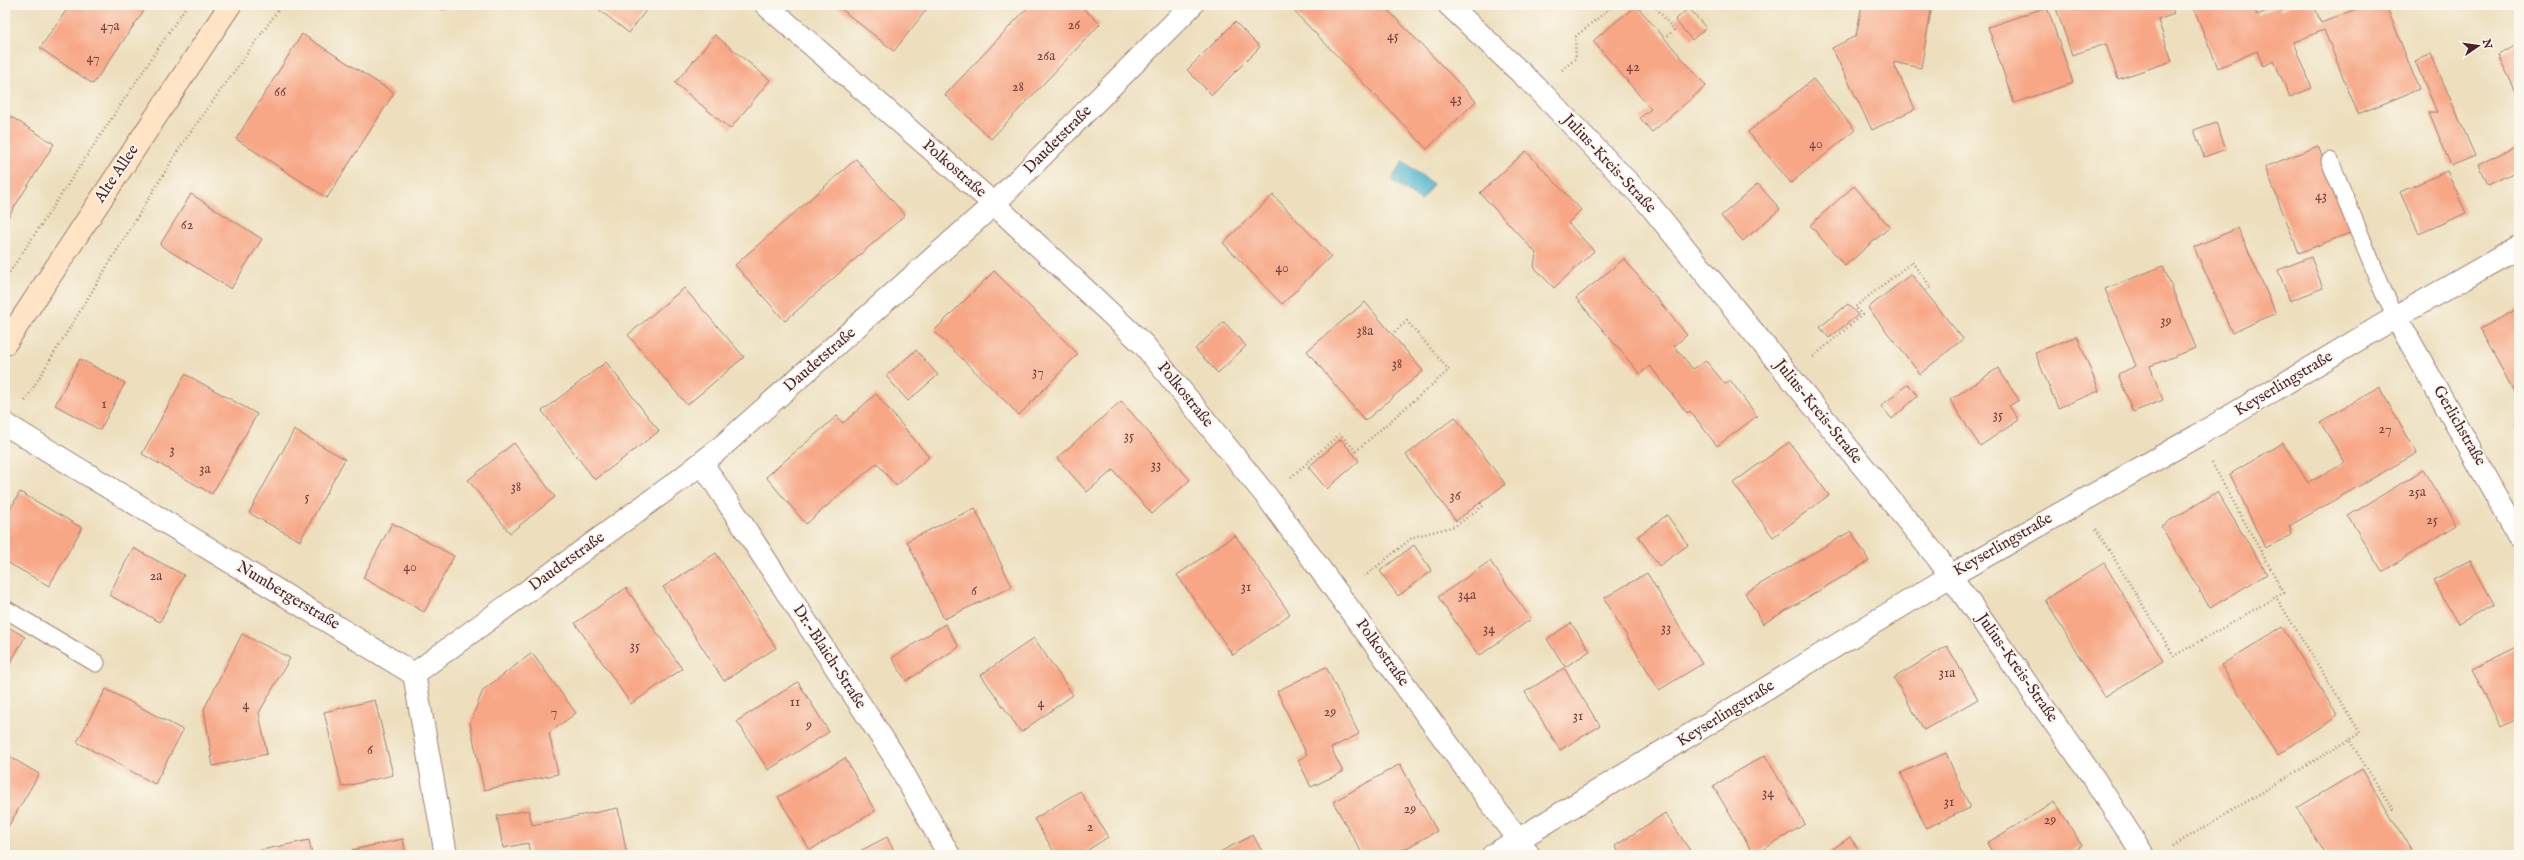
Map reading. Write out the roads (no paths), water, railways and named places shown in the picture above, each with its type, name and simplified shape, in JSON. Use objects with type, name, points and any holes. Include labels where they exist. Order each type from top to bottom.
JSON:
[{"type":"street","name":"Alte Allee","points":[[5,344],[230,5]]},
{"type":"street","name":"Polkostraße","points":[[766,5],[994,204],[1144,345],[1268,498],[1523,848]]},
{"type":"street","name":"Daudetstraße","points":[[414,674],[702,463],[850,334],[994,204],[1192,5]]},
{"type":"street","name":"Julius-Kreis-Straße","points":[[1449,5],[1538,89],[1648,203],[1952,575],[2093,776],[2143,855]]},
{"type":"street","name":"Keyserlingstraße","points":[[1493,855],[1523,848],[1952,575],[2079,501],[2198,436],[2396,316],[2519,247]]},
{"type":"street","name":"Gerlichstraße","points":[[2396,316],[2519,536]]},
{"type":"street","name":"Numbergerstraße","points":[[7,425],[414,674]]},
{"type":"street","name":"Dr.-Blaich-Straße","points":[[702,463],[892,753],[949,855]]},
{"type":"street","points":[[414,674],[446,855]]},
{"type":"lane","points":[[2330,161],[2383,291],[2396,316]]},
{"type":"lane","points":[[5,609],[96,663]]},
{"type":"water","points":[[1403,162],[1433,184],[1421,201],[1391,180]]}]
